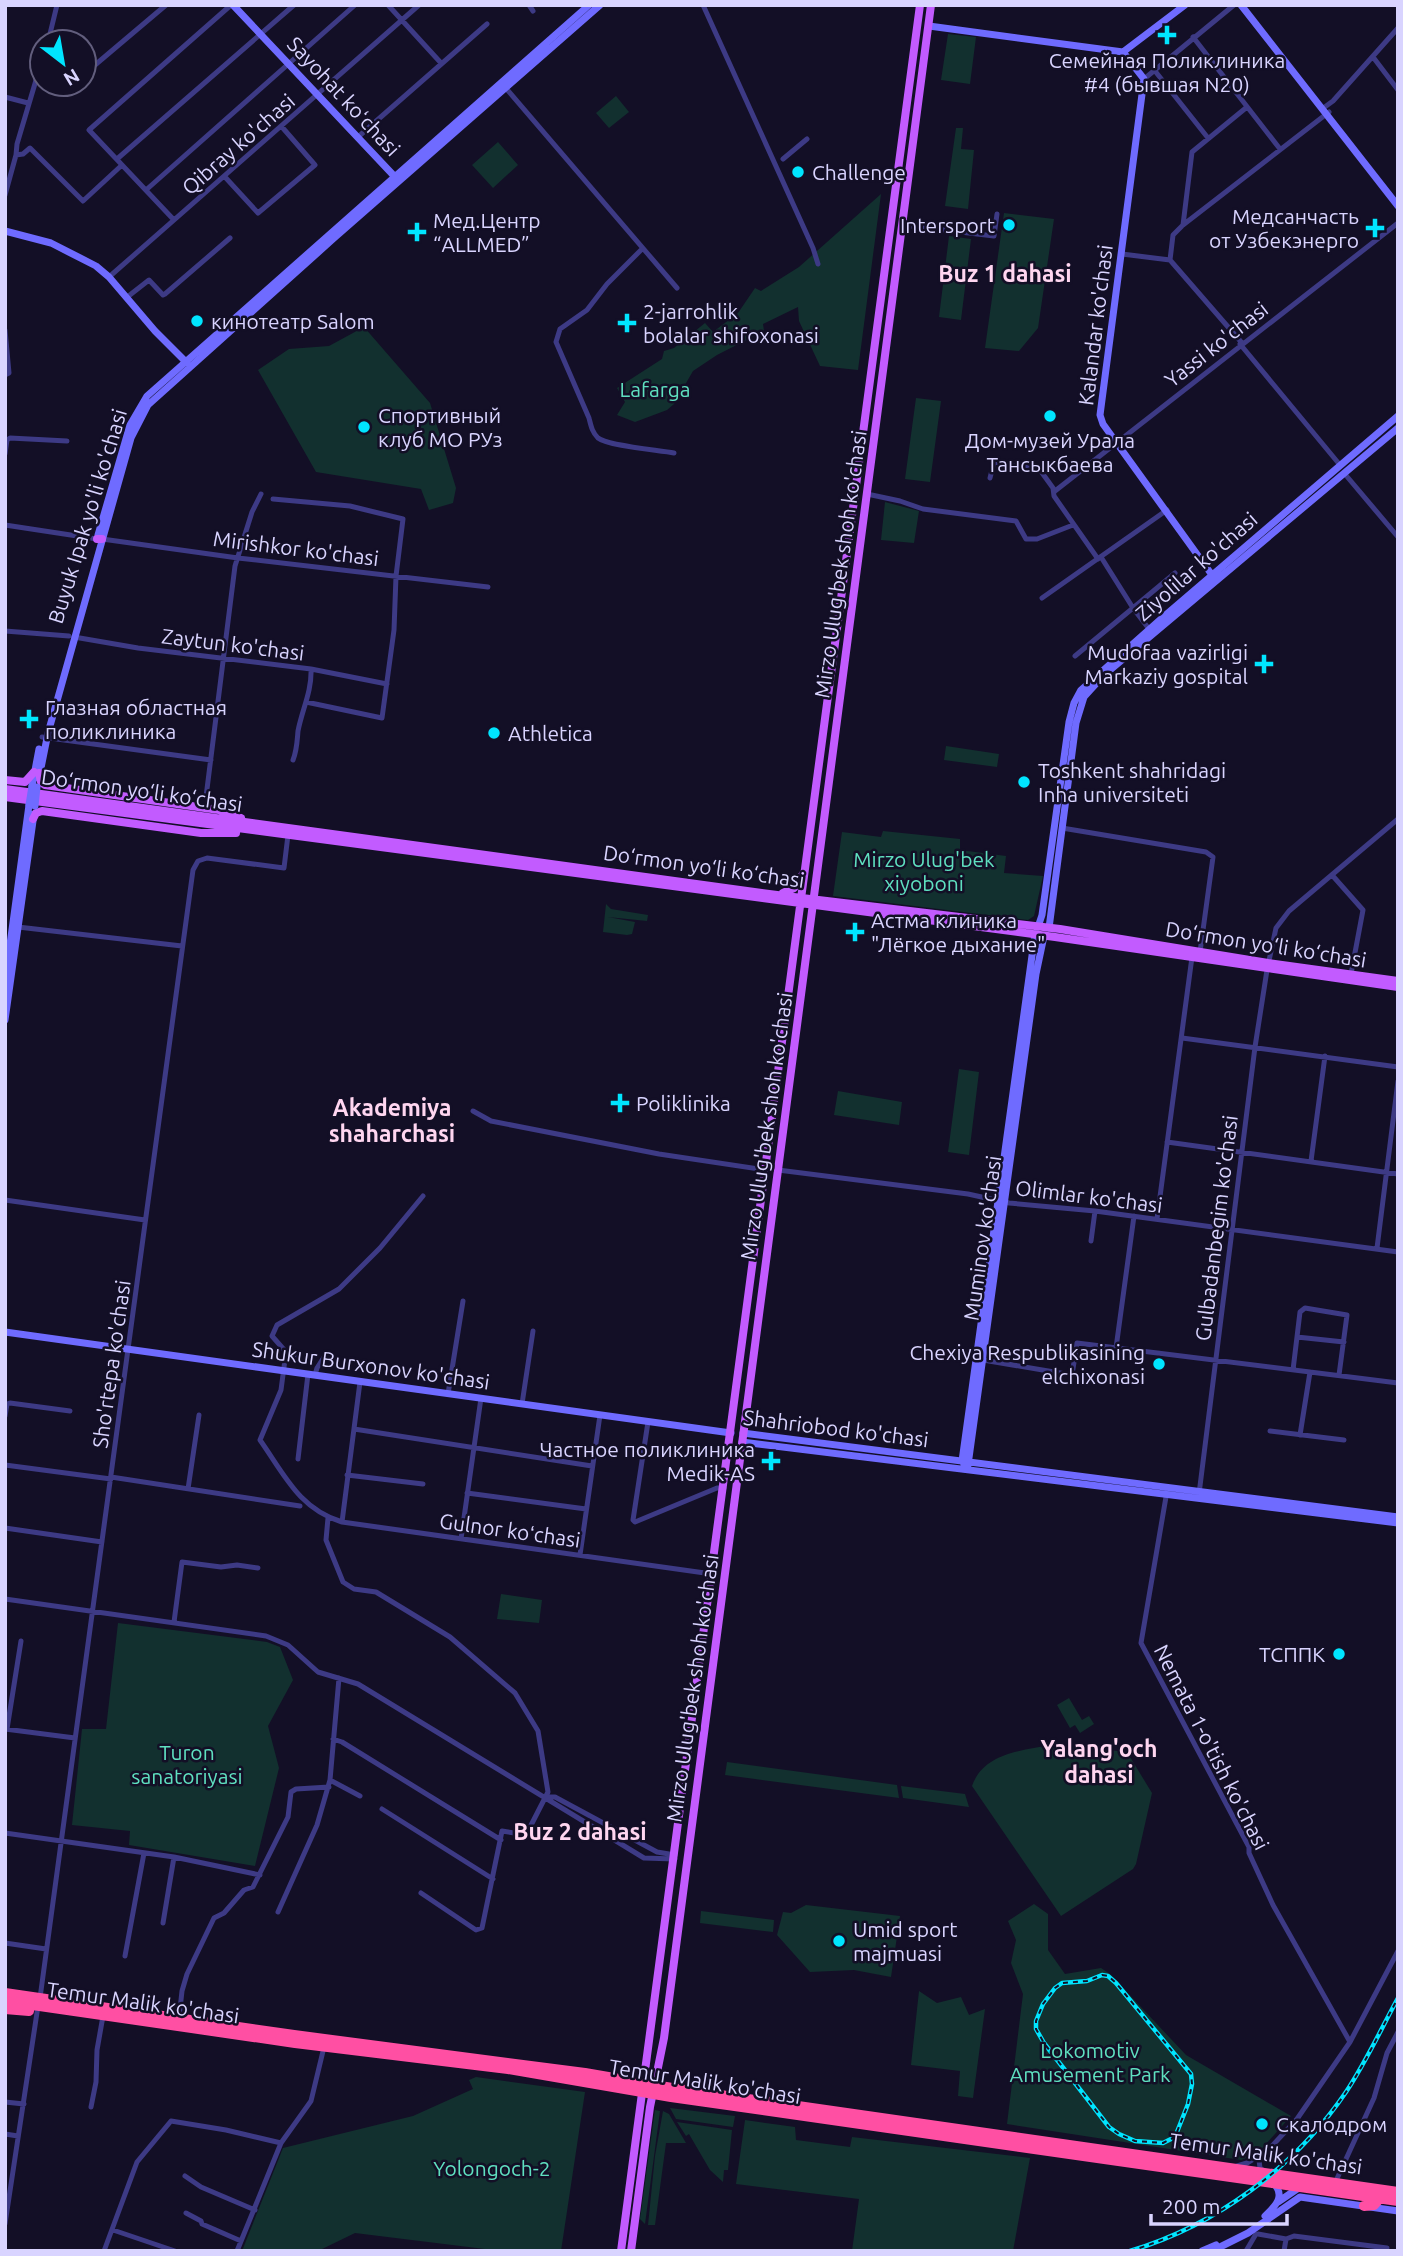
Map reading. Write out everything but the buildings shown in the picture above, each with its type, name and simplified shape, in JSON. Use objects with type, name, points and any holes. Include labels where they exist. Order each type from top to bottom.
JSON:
[{"type":"highway","points":[[5,1987],[39,2002]]},
{"type":"highway","name":"Temur Malik ko'chasi","points":[[5,1993],[75,2008],[179,2018],[584,2073],[649,2089]]},
{"type":"highway","name":"Temur Malik ko'chasi","points":[[5,2001],[39,2002]]},
{"type":"highway","points":[[5,2009],[39,2002]]},
{"type":"highway","name":"Temur Malik ko'chasi","points":[[75,2008],[103,2016],[324,2047],[508,2069],[1303,2183],[1378,2193],[1398,2192]]},
{"type":"highway","name":"Temur Malik ko'chasi","points":[[968,2135],[1230,2168],[1269,2178]]},
{"type":"highway","name":"Temur Malik ko'chasi","points":[[1303,2183],[1335,2183],[1378,2193],[1398,2201]]},
{"type":"highway","points":[[1364,2206],[1374,2205],[1378,2193]]},
{"type":"main road","name":"Sayohat koʻchasi","points":[[232,5],[397,178]]},
{"type":"main road","name":"Buyuk Ipak yo'li ko'chasi","points":[[504,85],[589,5]]},
{"type":"main road","name":"Buyuk Ipak yo'li ko'chasi","points":[[5,981],[44,737],[99,539],[135,427],[153,400],[187,364],[397,178],[600,5]]},
{"type":"main road","name":"Mirzo Ulug'bek shoh ko'chasi","points":[[621,2251],[636,2179],[649,2089],[667,1916],[920,5]]},
{"type":"main road","name":"Mirzo Ulug'bek shoh ko'chasi","points":[[649,2089],[673,1966],[931,5]]},
{"type":"main road","points":[[1123,52],[1185,5]]},
{"type":"main road","points":[[1243,5],[1398,206]]},
{"type":"main road","points":[[929,26],[1123,52],[1144,79]]},
{"type":"main road","points":[[912,59],[924,61]]},
{"type":"main road","name":"Kalandar ko'chasi","points":[[1144,79],[1100,406],[1103,424],[1215,578]]},
{"type":"main road","points":[[1325,110],[1398,200]]},
{"type":"main road","points":[[5,231],[43,241],[96,266],[187,364]]},
{"type":"main road","name":"Ziyolilar ko'chasi","points":[[1046,932],[1076,723],[1084,697],[1104,675],[1164,621],[1342,469],[1398,416]]},
{"type":"main road","name":"Ziyolilar ko'chasi","points":[[1342,469],[1398,428]]},
{"type":"main road","points":[[853,505],[865,507]]},
{"type":"main road","name":"Ziyolilar ko'chasi","points":[[1036,931],[1042,915],[1072,708],[1090,681],[1149,629],[1164,621]]},
{"type":"main road","points":[[5,780],[25,782],[37,773],[41,782],[46,785],[219,810],[260,828]]},
{"type":"main road","name":"Do‘rmon yo‘li ko‘chasi","points":[[5,789],[288,832],[777,895],[801,901]]},
{"type":"main road","name":"Do‘rmon yo‘li ko‘chasi","points":[[5,797],[260,828]]},
{"type":"main road","name":"Buyuk Ipak yo'li ko'chasi","points":[[5,1020],[14,924],[33,819],[32,806]]},
{"type":"main road","points":[[33,819],[35,814],[42,811],[201,833],[260,828]]},
{"type":"main road","name":"Do‘rmon yo‘li ko‘chasi","points":[[288,832],[446,857],[1046,932],[1398,987]]},
{"type":"main road","points":[[777,895],[791,891],[805,870]]},
{"type":"main road","name":"Muminov ko'chasi","points":[[966,1464],[1036,931]]},
{"type":"main road","name":"Muminov ko'chasi","points":[[966,1464],[983,1360],[1001,1201],[1036,974],[1046,932]]},
{"type":"main road","name":"Do‘rmon yo‘li ko‘chasi","points":[[1267,967],[1398,981]]},
{"type":"main road","points":[[775,1101],[787,1103]]},
{"type":"main road","points":[[757,1237],[769,1239]]},
{"type":"main road","name":"Shukur Burxonov ko'chasi","points":[[5,1332],[731,1433]]},
{"type":"main road","name":"Shahriobod ko'chasi","points":[[731,1433],[743,1437],[1398,1517]]},
{"type":"main road","name":"Shahriobod ko'chasi","points":[[1199,1494],[1398,1523]]},
{"type":"main road","points":[[683,1796],[695,1797]]},
{"type":"main road","points":[[667,1916],[679,1918]]},
{"type":"main road","points":[[661,1965],[673,1966]]},
{"type":"main road","points":[[1269,2178],[1279,2190],[1278,2202]]},
{"type":"main road","name":"Mirzo Ulug'bek shoh ko'chasi","points":[[631,2251],[636,2179]]},
{"type":"main road","points":[[1202,2251],[1247,2232],[1278,2202],[1303,2183]]},
{"type":"main road","points":[[1212,2251],[1247,2232],[1300,2197],[1398,2211]]},
{"type":"street","points":[[51,28],[57,5]]},
{"type":"street","points":[[98,62],[166,5]]},
{"type":"street","points":[[174,220],[89,130],[232,5]]},
{"type":"street","points":[[117,159],[295,5]]},
{"type":"street","points":[[146,190],[355,5]]},
{"type":"street","points":[[388,5],[441,64]]},
{"type":"street","name":"Qibray ko'chasi","points":[[108,277],[419,5]]},
{"type":"street","points":[[703,5],[818,264]]},
{"type":"street","points":[[1144,79],[1234,5]]},
{"type":"street","points":[[358,137],[487,24]]},
{"type":"street","points":[[1170,260],[1173,235],[1325,110],[1398,29]]},
{"type":"street","points":[[1193,37],[1280,149]]},
{"type":"street","points":[[1373,58],[1398,90]]},
{"type":"street","points":[[1155,71],[1208,138]]},
{"type":"street","points":[[504,85],[677,288]]},
{"type":"street","points":[[5,97],[28,103]]},
{"type":"street","points":[[5,195],[30,98]]},
{"type":"street","points":[[1183,225],[1191,154],[1247,107]]},
{"type":"street","points":[[225,177],[258,213],[315,165],[282,127]]},
{"type":"street","points":[[783,159],[807,139]]},
{"type":"street","points":[[16,155],[23,154],[30,148],[83,201],[122,165]]},
{"type":"street","points":[[902,225],[994,236],[996,214]]},
{"type":"street","name":"Yassi ko'chasi","points":[[1055,491],[1398,223]]},
{"type":"street","points":[[126,298],[149,280],[165,294],[230,238]]},
{"type":"street","points":[[642,249],[607,284],[587,310],[560,329],[556,342],[596,436],[606,442],[674,453]]},
{"type":"street","points":[[1122,254],[1170,260],[1398,537]]},
{"type":"street","points":[[5,330],[7,374]]},
{"type":"street","points":[[5,454],[7,440],[10,438],[67,441]]},
{"type":"street","points":[[990,478],[993,462],[1043,472],[1055,491],[1054,496],[1073,525],[1149,629]]},
{"type":"street","points":[[206,797],[238,558],[252,512],[261,494]]},
{"type":"street","points":[[867,494],[923,509],[1016,522],[1026,538],[1037,539],[1073,525]]},
{"type":"street","points":[[273,499],[350,506],[401,518],[394,630],[382,718],[306,702]]},
{"type":"street","points":[[1042,598],[1167,510]]},
{"type":"street","name":"Mirishkor ko'chasi","points":[[5,525],[238,558],[488,587]]},
{"type":"street","points":[[1075,656],[1175,572]]},
{"type":"street","name":"Zaytun ko'chasi","points":[[5,631],[71,637],[310,669],[387,684]]},
{"type":"street","points":[[293,760],[298,749],[298,732],[306,702],[310,669]]},
{"type":"street","points":[[44,737],[211,760]]},
{"type":"street","name":"Gulbadanbegim ko'chasi","points":[[1199,1494],[1255,1047],[1276,928],[1289,911],[1398,819]]},
{"type":"street","points":[[1062,828],[1206,852],[1213,857],[1182,1038],[1157,1219]]},
{"type":"street","name":"Sho'rtepa ko'chasi","points":[[5,2224],[39,2002],[192,870],[197,863],[207,858],[284,868],[288,832]]},
{"type":"street","points":[[1332,875],[1363,910],[1351,974]]},
{"type":"street","points":[[14,924],[183,946]]},
{"type":"street","points":[[1182,1038],[1398,1067]]},
{"type":"street","points":[[1311,1161],[1325,1056]]},
{"type":"street","points":[[1377,1248],[1398,1081]]},
{"type":"street","points":[[473,1111],[491,1121],[612,1146],[766,1170]]},
{"type":"street","points":[[1167,1142],[1398,1174]]},
{"type":"street","name":"Olimlar ko'chasi","points":[[778,1170],[1398,1252]]},
{"type":"street","points":[[296,1357],[286,1352],[272,1336],[277,1325],[339,1289],[380,1248],[423,1196]]},
{"type":"street","points":[[5,1200],[145,1220]]},
{"type":"street","points":[[1091,1241],[1095,1211]]},
{"type":"street","points":[[1116,1348],[1134,1216]]},
{"type":"street","points":[[449,1394],[463,1301]]},
{"type":"street","points":[[1293,1370],[1300,1312],[1305,1308],[1347,1315],[1339,1376]]},
{"type":"street","points":[[522,1404],[533,1331]]},
{"type":"street","points":[[1297,1337],[1344,1342]]},
{"type":"street","points":[[983,1360],[1072,1375],[1077,1343],[1398,1383]]},
{"type":"street","points":[[283,1371],[286,1352]]},
{"type":"street","points":[[298,1460],[312,1375],[326,1354]]},
{"type":"street","name":"Gulnor koʻchasi","points":[[283,1371],[281,1390],[260,1440],[308,1506],[328,1518],[712,1574]]},
{"type":"street","points":[[1300,1434],[1310,1372]]},
{"type":"street","points":[[342,1522],[360,1382]]},
{"type":"street","points":[[461,1538],[481,1398]]},
{"type":"street","points":[[5,1416],[10,1403],[70,1411]]},
{"type":"street","points":[[188,1489],[199,1415]]},
{"type":"street","points":[[580,1555],[600,1415]]},
{"type":"street","points":[[648,1422],[633,1520],[635,1522],[717,1488],[724,1488]]},
{"type":"street","points":[[354,1429],[592,1466]]},
{"type":"street","points":[[1270,1431],[1344,1440]]},
{"type":"street","points":[[5,1465],[300,1506]]},
{"type":"street","points":[[347,1475],[423,1484]]},
{"type":"street","name":"Nemata 1-o'tish ko'chasi","points":[[1167,1490],[1141,1643],[1249,1847],[1249,1853],[1273,1905],[1350,2042]]},
{"type":"street","points":[[467,1493],[586,1508]]},
{"type":"street","points":[[328,1518],[326,1540],[343,1583],[354,1589],[376,1592],[450,1637],[515,1693],[541,1739],[548,1792],[526,1835],[504,1829],[483,1926],[478,1930],[421,1893]]},
{"type":"street","points":[[5,1528],[102,1542]]},
{"type":"street","points":[[174,1622],[182,1562],[221,1567],[258,1567]]},
{"type":"street","points":[[5,1599],[266,1636],[288,1645],[313,1668],[358,1684],[644,1858],[675,1857]]},
{"type":"street","points":[[21,1641],[6,1729],[75,1738]]},
{"type":"street","points":[[278,1912],[317,1825],[329,1787],[339,1678]]},
{"type":"street","points":[[332,1739],[342,1741],[501,1840]]},
{"type":"street","points":[[330,1780],[360,1796]]},
{"type":"street","points":[[179,2018],[187,1974],[214,1918],[224,1913],[244,1890],[253,1887],[288,1817],[291,1792],[296,1789],[329,1787]]},
{"type":"street","points":[[545,1797],[555,1797],[657,1852],[675,1857]]},
{"type":"street","points":[[382,1809],[493,1879]]},
{"type":"street","points":[[5,1833],[174,1857],[260,1875]]},
{"type":"street","points":[[125,1956],[144,1853]]},
{"type":"street","points":[[163,1923],[174,1857]]},
{"type":"street","points":[[5,1943],[46,1949]]},
{"type":"street","points":[[1230,2168],[1247,2163],[1265,2151],[1297,2119],[1350,2042],[1398,1951]]},
{"type":"street","points":[[92,2107],[103,2016]]},
{"type":"street","points":[[1335,2183],[1374,2098],[1387,2053],[1398,2032]]},
{"type":"street","points":[[237,2251],[281,2143],[311,2102],[324,2047]]},
{"type":"street","points":[[5,2102],[24,2104]]},
{"type":"street","points":[[104,2251],[137,2162],[171,2120],[281,2143]]},
{"type":"street","points":[[5,2134],[18,2136]]},
{"type":"street","points":[[1265,2151],[1259,2165],[1269,2178]]},
{"type":"street","points":[[185,2176],[201,2187],[255,2210]]},
{"type":"street","points":[[186,2213],[202,2224],[241,2241]]},
{"type":"street","points":[[113,2230],[175,2251]]},
{"type":"street","points":[[1247,2232],[1286,2239],[1294,2236],[1387,2248]]},
{"type":"street","points":[[1246,2251],[1258,2234]]},
{"type":"street","points":[[1284,2251],[1286,2239]]},
{"type":"street","points":[[1332,2251],[1334,2241]]},
{"type":"green space","points":[[948,34],[976,37],[970,84],[941,80]]},
{"type":"green space","points":[[616,96],[629,112],[609,128],[596,113]]},
{"type":"green space","points":[[956,128],[963,128],[961,149],[974,150],[968,209],[945,206]]},
{"type":"green space","points":[[498,142],[518,165],[493,188],[472,165]]},
{"type":"green space","name":"Lafarga","points":[[881,194],[858,370],[820,366],[799,321],[798,307],[763,324],[764,331],[717,355],[693,371],[674,404],[667,410],[635,422],[617,415],[625,402],[617,388],[662,359],[664,351],[674,348],[705,323],[713,332],[738,313],[755,288],[761,291],[799,267]]},
{"type":"green space","points":[[1004,213],[1054,219],[1038,328],[1019,351],[985,348]]},
{"type":"green space","points":[[949,236],[971,239],[961,320],[939,317]]},
{"type":"green space","name":"Спортивный клуб МО РУз","points":[[364,327],[430,403],[456,488],[453,503],[429,510],[421,489],[316,472],[258,370],[289,349],[329,346]]},
{"type":"green space","points":[[916,398],[941,401],[930,482],[905,479]]},
{"type":"green space","points":[[885,502],[919,511],[914,543],[881,540]]},
{"type":"green space","points":[[946,746],[999,754],[997,767],[944,760]]},
{"type":"green space","name":"Mirzo Ulug'bek xiyoboni","points":[[883,831],[960,839],[960,850],[1006,856],[1004,873],[1043,876],[1034,916],[1028,920],[833,896],[842,832],[881,837]]},
{"type":"green space","points":[[606,904],[611,909],[648,915],[647,921],[608,917],[635,922],[632,934],[603,932]]},
{"type":"green space","points":[[959,1069],[979,1072],[969,1155],[948,1152]]},
{"type":"green space","points":[[838,1091],[902,1102],[899,1125],[834,1115]]},
{"type":"green space","points":[[501,1594],[542,1600],[539,1623],[497,1619]]},
{"type":"green space","name":"Turon sanatoriyasi","points":[[118,1623],[267,1642],[280,1647],[293,1680],[268,1726],[279,1768],[255,1866],[129,1845],[130,1831],[72,1825],[82,1729],[106,1729]]},
{"type":"green space","points":[[1069,1698],[1082,1720],[1089,1716],[1094,1724],[1080,1733],[1075,1725],[1070,1728],[1057,1705]]},
{"type":"green space","points":[[1054,1744],[1127,1752],[1152,1793],[1133,1869],[1061,1916],[972,1786],[978,1775],[995,1760],[1018,1751]]},
{"type":"green space","points":[[727,1762],[897,1785],[899,1798],[725,1775]]},
{"type":"green space","points":[[901,1786],[965,1794],[969,1807],[903,1798]]},
{"type":"green space","name":"Lokomotiv Amusement Park","points":[[1034,1904],[1048,1914],[1048,1950],[1065,1974],[1101,1968],[1110,1974],[1186,2055],[1291,2116],[1257,2154],[1241,2160],[1007,2124],[1023,1994],[1011,1963],[1016,1940],[1008,1921]]},
{"type":"green space","name":"Umid sport majmuasi","points":[[806,1905],[900,1916],[891,1977],[854,1970],[810,1972],[777,1935],[783,1912],[791,1913]]},
{"type":"green space","points":[[701,1911],[774,1920],[773,1932],[700,1923]]},
{"type":"green space","points":[[919,1991],[937,2003],[961,1997],[969,2015],[985,2009],[973,2098],[958,2096],[960,2071],[911,2065]]},
{"type":"green space","name":"Yolongoch-2","points":[[476,2077],[585,2092],[561,2251],[501,2251],[355,2233],[318,2251],[242,2251],[283,2148],[413,2116],[473,2089],[469,2080]]},
{"type":"green space","points":[[670,2108],[735,2116],[733,2127],[676,2119]]},
{"type":"green space","points":[[655,2110],[660,2111],[645,2224],[640,2219]]},
{"type":"green space","points":[[663,2111],[669,2114],[686,2143],[666,2143],[655,2225],[648,2225],[655,2156]]},
{"type":"green space","points":[[745,2120],[795,2127],[796,2140],[850,2147],[852,2137],[1030,2158],[1013,2251],[852,2251],[859,2199],[736,2184]]},
{"type":"green space","points":[[677,2122],[732,2130],[728,2170],[724,2170],[723,2182],[710,2170],[689,2134],[686,2136]]},
{"type":"railway","points":[[1102,1975],[1108,1976],[1116,1983],[1191,2074],[1188,2104],[1175,2137],[1163,2143],[1135,2141],[1109,2127],[1036,2029],[1036,2021],[1043,2004],[1055,1988],[1062,1983],[1087,1981],[1102,1975]]},
{"type":"railway","points":[[1130,2251],[1162,2240],[1223,2209],[1252,2190],[1303,2145],[1346,2092],[1398,1998]]},
{"type":"place","name":"Семейная Поликлиника #4 (бывшая N20)","points":[[1167,35]]},
{"type":"place","name":"Challenge","points":[[798,172]]},
{"type":"place","name":"Intersport","points":[[1009,225]]},
{"type":"place","name":"Медсанчасть от Узбекэнерго","points":[[1375,228]]},
{"type":"place","name":"Мед.Центр “ALLMED”","points":[[417,232]]},
{"type":"place","name":"кинотеатр Salom","points":[[197,321]]},
{"type":"place","name":"2-jarrohlik bolalar shifoxonasi","points":[[627,323]]},
{"type":"place","name":"Дом-музей Урала Тансыкбаева","points":[[1050,416]]},
{"type":"place","name":"Спортивный клуб МО РУз","points":[[364,427]]},
{"type":"place","name":"Mudofaa vazirligi Markaziy gospital","points":[[1264,664]]},
{"type":"place","name":"Глазная областная поликлиника","points":[[29,719]]},
{"type":"place","name":"Athletica","points":[[494,733]]},
{"type":"place","name":"Toshkent shahridagi Inha universiteti","points":[[1024,782]]},
{"type":"place","name":"Астма клиника \"Лёгкое дыхание\"","points":[[855,932]]},
{"type":"place","name":"Poliklinika","points":[[620,1103]]},
{"type":"place","name":"Chexiya Respublikasining elchixonasi","points":[[1159,1364]]},
{"type":"place","name":"Частное поликлиника Medik-AS","points":[[771,1461]]},
{"type":"place","name":"ТСППК","points":[[1339,1654]]},
{"type":"place","name":"Umid sport majmuasi","points":[[839,1941]]},
{"type":"place","name":"Скалодром","points":[[1262,2124]]},
{"type":"district","name":"Buz 1 dahasi","points":[[1005,273]]},
{"type":"district","name":"Akademiya shaharchasi","points":[[392,1120]]},
{"type":"district","name":"Yalang'och dahasi","points":[[1099,1761]]},
{"type":"district","name":"Buz 2 dahasi","points":[[580,1831]]}]
